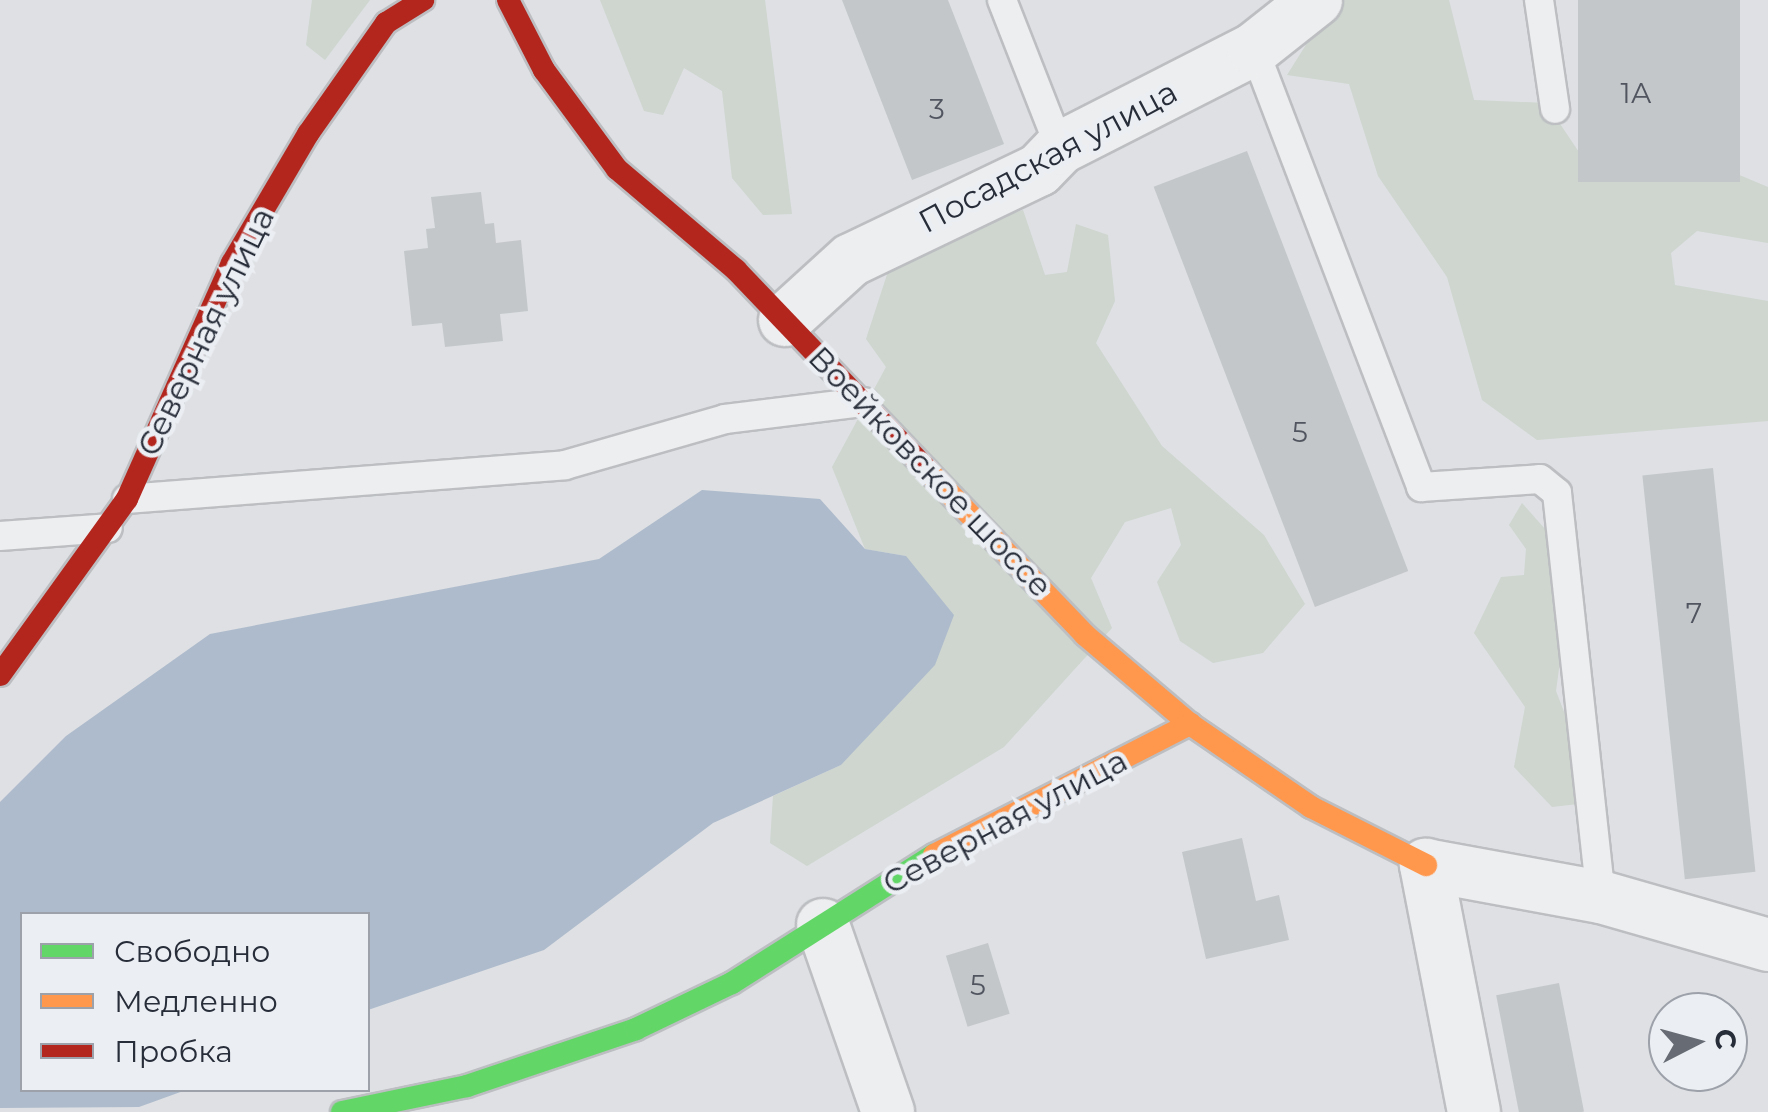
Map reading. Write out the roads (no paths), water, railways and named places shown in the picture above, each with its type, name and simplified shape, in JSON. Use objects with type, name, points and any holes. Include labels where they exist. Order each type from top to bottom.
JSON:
[{"type":"street","name":"Северная улица","points":[[0,674],[110,528],[232,264],[308,134],[386,23],[423,0]]},
{"type":"street","name":"Воейковское шоссе","points":[[508,0],[544,70],[618,169],[785,320],[1085,635],[1190,724],[1311,808],[1426,865]]},
{"type":"street","name":"Посадская улица","points":[[785,320],[851,260],[1039,170],[1060,148],[1254,49],[1316,0]]},
{"type":"street","name":"Северная улица","points":[[342,1112],[467,1086],[636,1029],[732,983],[948,846],[1190,724]]},
{"type":"street","points":[[1474,1112],[1426,865],[1602,896],[1768,945]]},
{"type":"street","points":[[824,925],[888,1112]]},
{"type":"lane","points":[[1002,0],[1060,148]]},
{"type":"lane","points":[[1540,0],[1555,109]]},
{"type":"lane","points":[[1254,49],[1421,487],[1540,479],[1556,493],[1602,896]]},
{"type":"lane","points":[[126,499],[565,465],[725,418],[866,402]]},
{"type":"lane","points":[[0,536],[110,528]]},
{"type":"water","points":[[702,490],[820,499],[865,549],[906,556],[954,615],[935,665],[841,765],[713,823],[544,950],[370,1009],[370,912],[20,912],[20,1092],[180,1092],[139,1107],[0,1108],[0,802],[66,736],[210,634],[599,559]]}]
